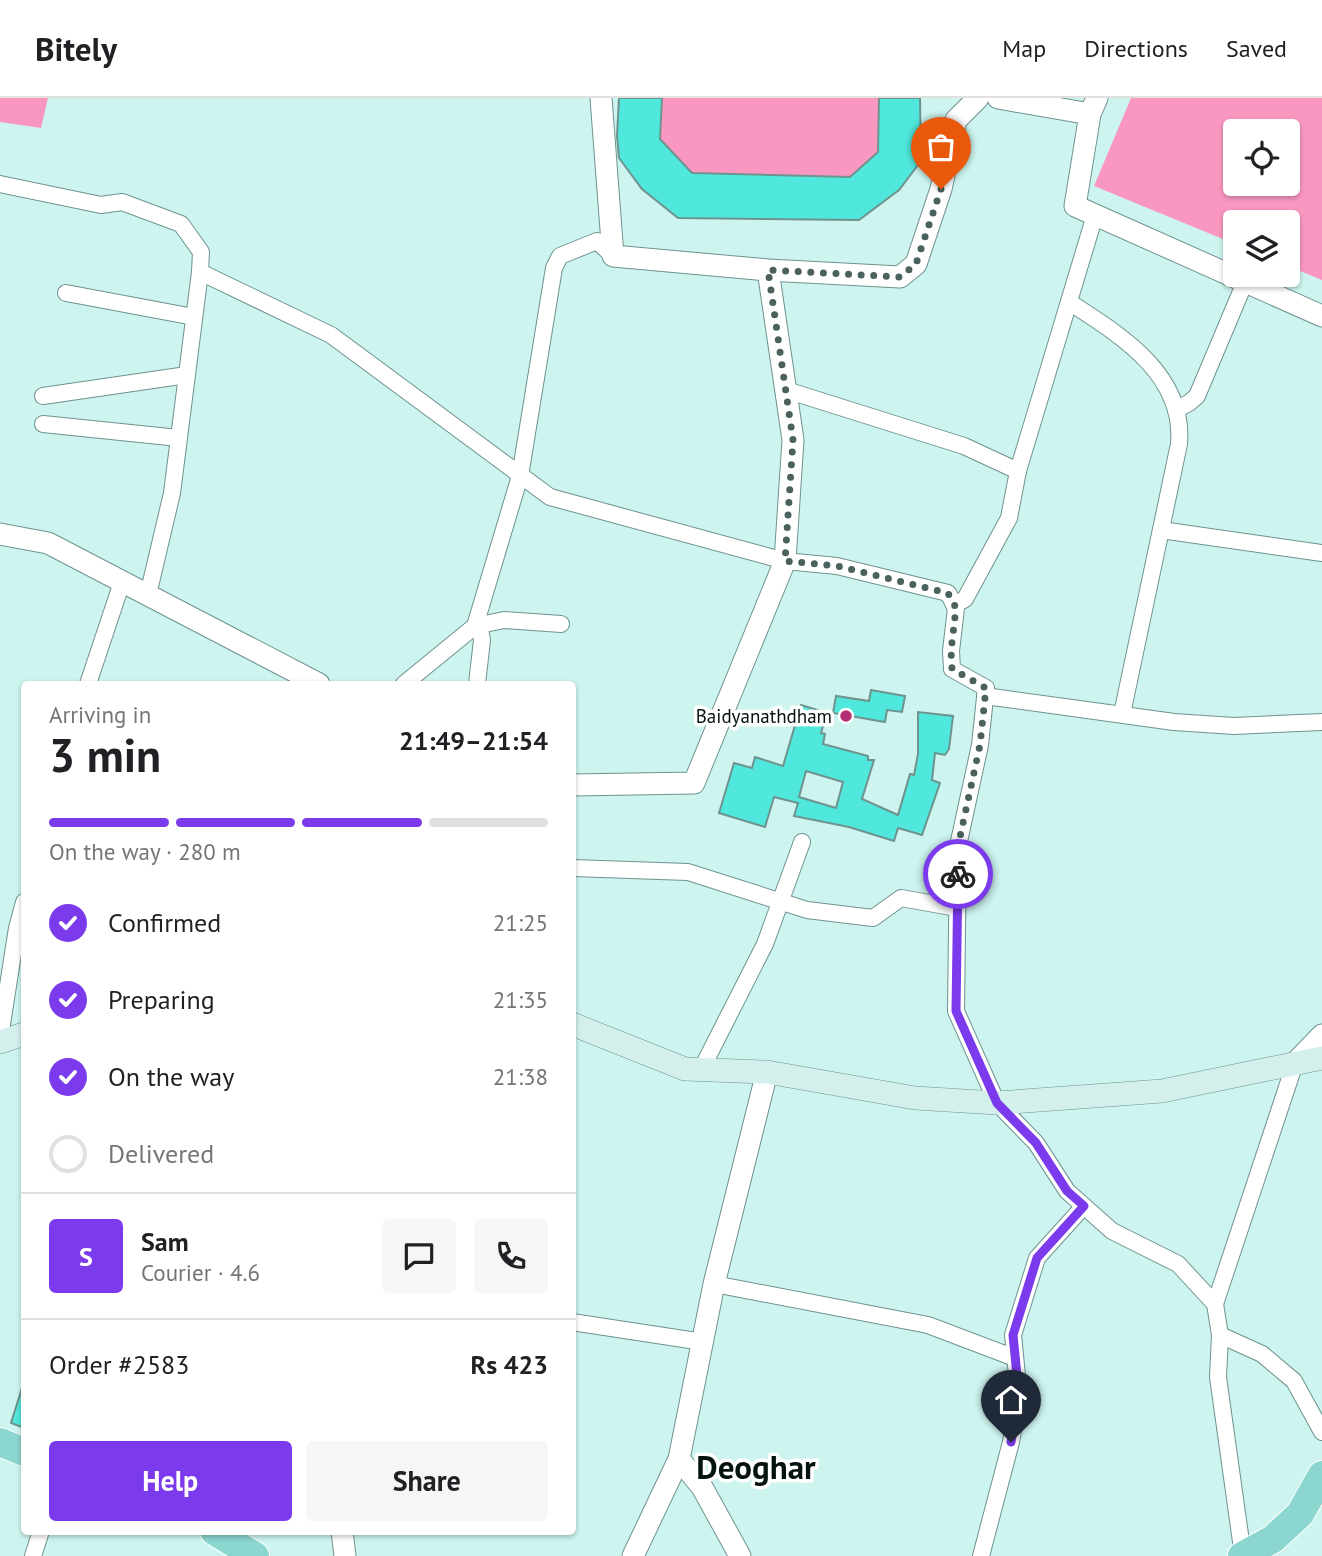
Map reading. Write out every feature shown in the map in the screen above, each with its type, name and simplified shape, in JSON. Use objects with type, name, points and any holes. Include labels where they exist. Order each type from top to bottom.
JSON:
[{"type":"highway","points":[[0,1442],[21,1450]]},
{"type":"highway","points":[[1243,1556],[1272,1539],[1300,1514],[1322,1475]]},
{"type":"highway","points":[[221,1535],[255,1556]]},
{"type":"main road","points":[[576,1026],[685,1069],[767,1072],[915,1098],[997,1103],[1162,1091],[1322,1058]]},
{"type":"main road","points":[[0,1040],[21,1035]]},
{"type":"street","points":[[601,98],[613,256]]},
{"type":"street","points":[[475,626],[520,475],[554,268],[560,256],[597,241],[613,256],[768,270],[900,277],[916,264],[941,189],[956,120],[978,98]]},
{"type":"street","points":[[998,98],[1093,106],[1075,206],[1223,272]]},
{"type":"street","points":[[0,184],[101,205],[122,202],[181,224],[201,252],[172,493],[148,595]]},
{"type":"street","points":[[954,605],[965,599],[1009,518],[1018,471],[1095,215]]},
{"type":"street","points":[[576,785],[694,783],[785,561],[793,440],[768,270]]},
{"type":"street","points":[[200,272],[331,335],[550,498],[785,561],[837,566],[948,593],[954,605],[952,669],[986,688],[980,745],[958,846],[956,1011],[997,1103],[1036,1143],[1067,1191],[1112,1231],[1178,1264],[1215,1304]]},
{"type":"street","points":[[1177,409],[1197,396],[1243,287]]},
{"type":"street","points":[[1256,287],[1322,316]]},
{"type":"street","points":[[66,293],[194,317]]},
{"type":"street","points":[[1069,302],[1124,337],[1168,386],[1180,426],[1179,443],[1122,715]]},
{"type":"street","points":[[43,396],[187,375]]},
{"type":"street","points":[[786,390],[964,446],[1018,471]]},
{"type":"street","points":[[43,424],[179,438]]},
{"type":"street","points":[[1161,530],[1322,553]]},
{"type":"street","points":[[0,534],[48,543],[313,681]]},
{"type":"street","points":[[89,681],[122,582]]},
{"type":"street","points":[[408,681],[475,626],[504,620],[561,624]]},
{"type":"street","points":[[475,626],[480,629],[482,640],[477,681]]},
{"type":"street","points":[[985,696],[1174,722],[1234,726],[1322,722]]},
{"type":"street","points":[[701,1070],[765,944],[802,842]]},
{"type":"street","points":[[576,868],[688,872],[807,910],[873,918],[901,898],[957,908]]},
{"type":"street","points":[[0,1040],[21,913]]},
{"type":"street","points":[[0,926],[17,928]]},
{"type":"street","points":[[1243,1556],[1218,1377],[1220,1335],[1215,1304],[1295,1063],[1322,1035]]},
{"type":"street","points":[[633,1556],[679,1460],[714,1284],[767,1072]]},
{"type":"street","points":[[981,1556],[1011,1442],[1019,1396],[1013,1335],[1037,1258],[1084,1206]]},
{"type":"street","points":[[714,1284],[928,1325],[1015,1358]]},
{"type":"street","points":[[576,1323],[703,1342]]},
{"type":"street","points":[[1220,1335],[1262,1353],[1294,1381],[1322,1432]]},
{"type":"street","points":[[679,1460],[702,1487],[740,1556]]},
{"type":"street","points":[[33,1556],[40,1535]]},
{"type":"street","points":[[342,1535],[345,1556]]},
{"type":"shaded area","points":[[0,98],[48,98],[41,128],[0,122]]},
{"type":"shaded area","points":[[662,98],[879,98],[877,152],[851,177],[692,173],[660,139]]},
{"type":"shaded area","points":[[1131,98],[1322,98],[1322,280],[1300,271],[1300,210],[1223,210],[1223,239],[1094,186]]},
{"type":"building","points":[[619,98],[662,98],[660,139],[692,173],[850,177],[878,152],[879,98],[920,98],[921,161],[899,190],[859,220],[678,218],[642,189],[619,158]]},
{"type":"building","points":[[871,690],[905,696],[902,712],[887,710],[885,722],[833,713],[836,696],[869,701]]},
{"type":"building","points":[[801,705],[827,713],[821,733],[825,734],[823,744],[874,760],[862,799],[898,815],[910,774],[914,775],[918,754],[918,712],[953,716],[949,749],[945,755],[935,753],[932,780],[940,783],[922,835],[898,828],[894,841],[849,827],[794,816],[798,803],[774,797],[765,827],[719,813],[734,763],[752,768],[755,757],[783,766]],"holes":[[[806,771],[843,782],[836,808],[799,797]]]},
{"type":"building","points":[[21,1391],[21,1427],[11,1423]]},
{"type":"way so far","points":[[941,189],[916,264],[900,277],[768,270],[793,440],[785,561],[837,566],[948,593],[956,608],[951,651],[952,669],[986,688],[980,745],[958,846],[958,874]]},
{"type":"place","name":"Baidyanathdham","points":[[846,716]]},
{"type":"district","name":"Deoghar","points":[[756,1467]]},
{"type":"route","points":[[958,874],[956,1011],[997,1103],[1036,1143],[1067,1191],[1084,1206],[1037,1258],[1013,1335],[1019,1396],[1011,1442]]}]
